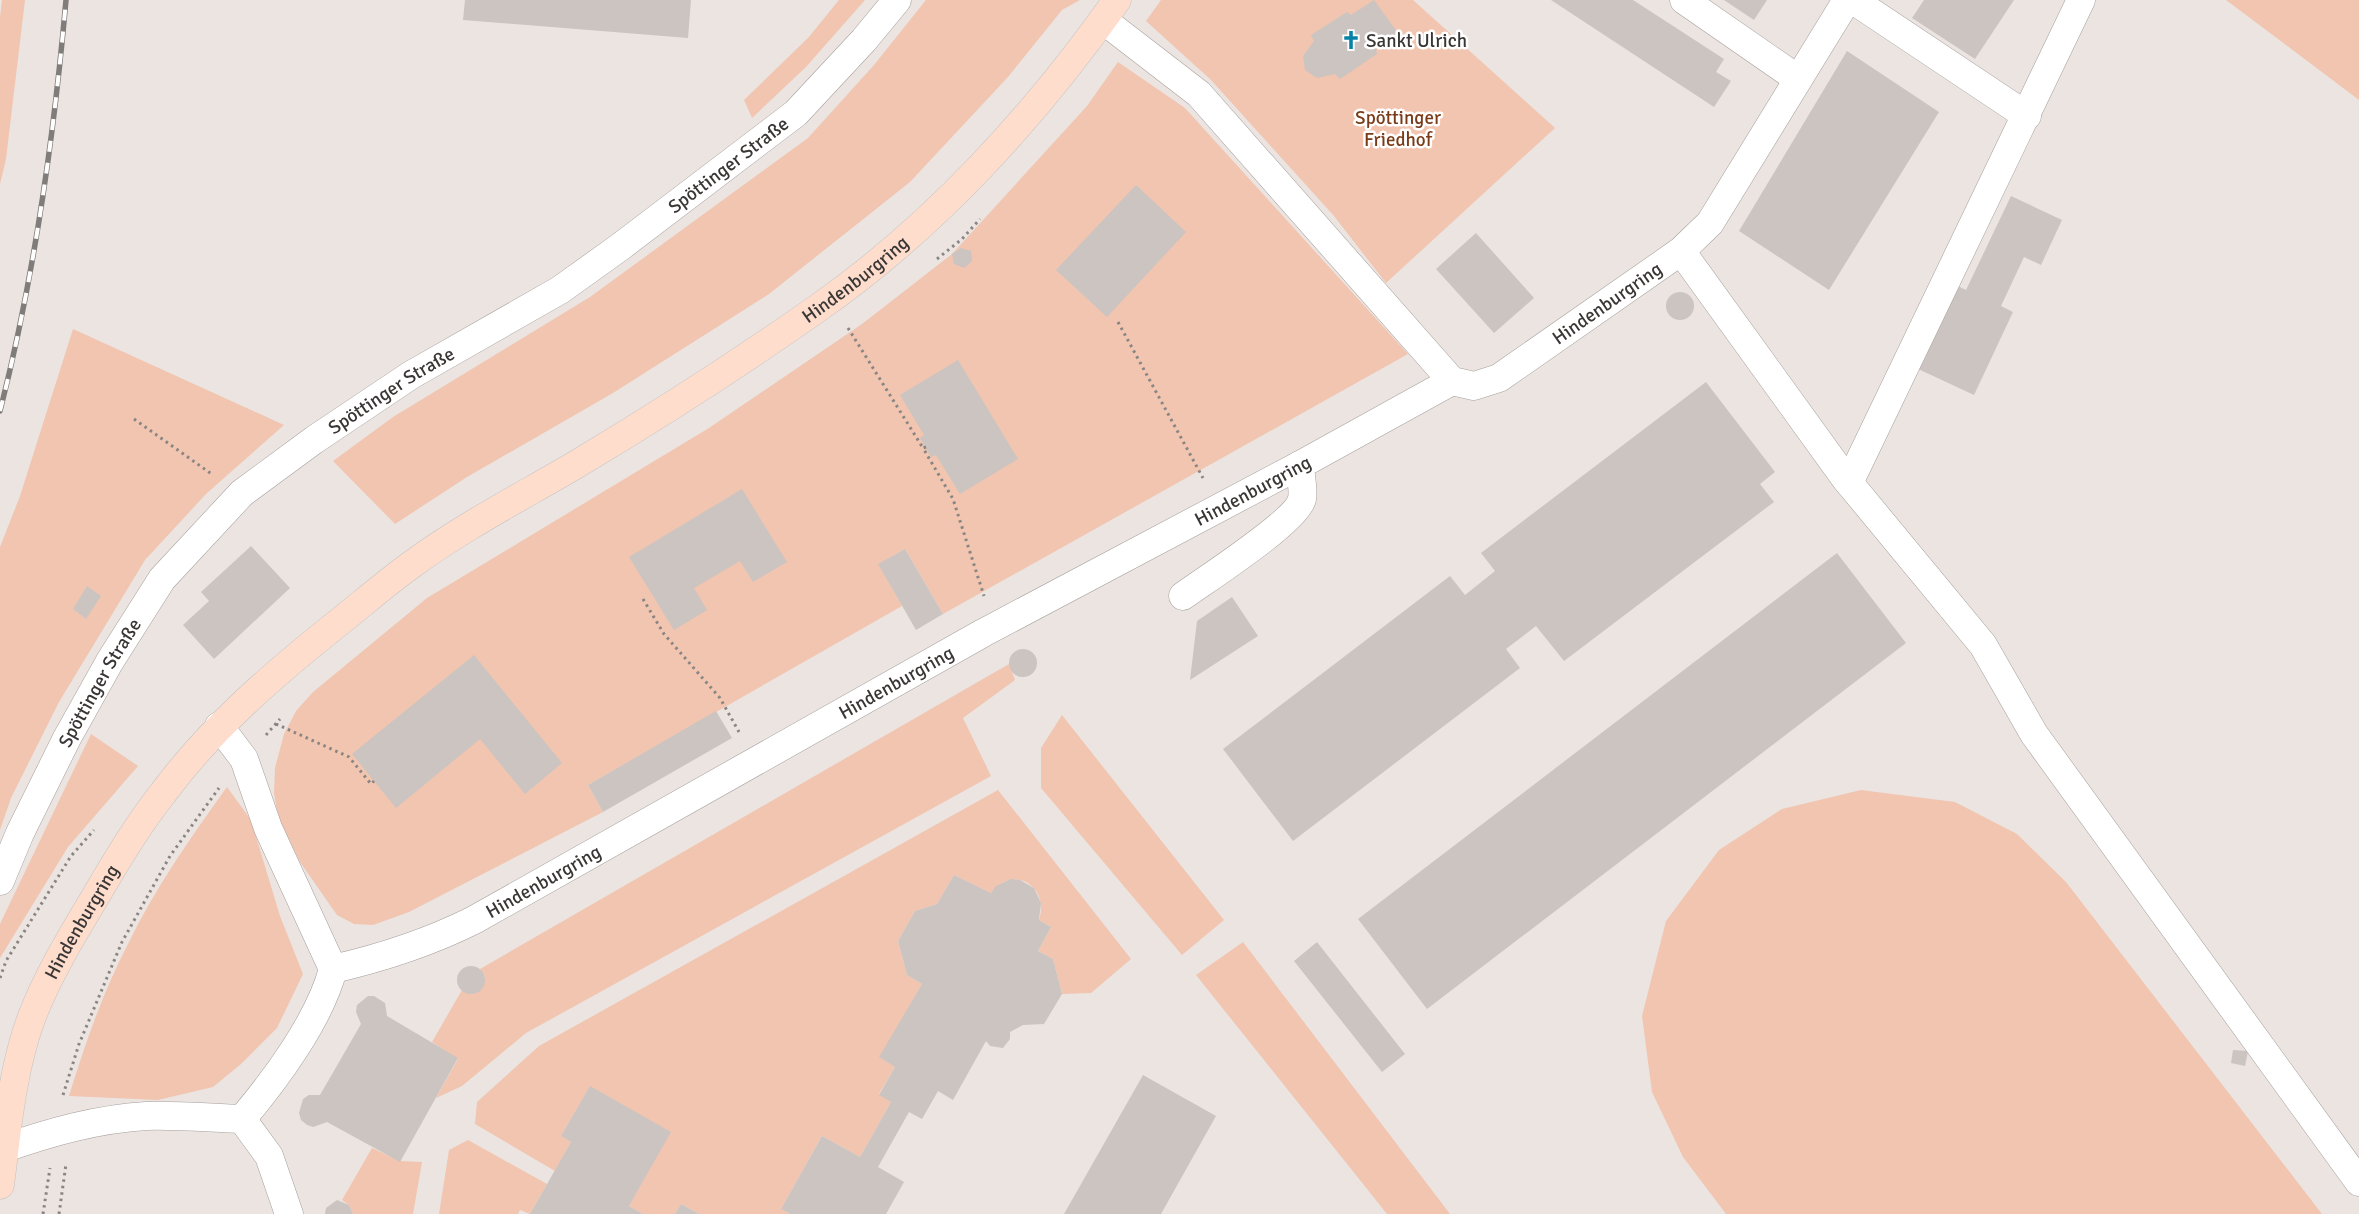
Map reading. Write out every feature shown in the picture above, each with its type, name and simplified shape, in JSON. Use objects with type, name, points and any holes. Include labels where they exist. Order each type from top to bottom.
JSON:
[{"type":"main road","name":"Hindenburgring","points":[[0,1185],[2,1144],[18,1069],[29,1028],[52,974],[108,874],[163,792],[219,726],[273,674],[412,564],[493,511],[574,465],[685,397],[821,306],[889,252],[957,190],[1038,101],[1110,10]]},
{"type":"street","name":"Spöttinger Straße","points":[[0,882],[20,833],[67,738],[110,661],[162,580],[242,493],[314,440],[411,375],[560,290],[620,247],[796,112],[864,40],[897,0]]},
{"type":"street","points":[[1684,0],[1798,79]]},
{"type":"street","name":"Hindenburgring","points":[[1110,10],[1199,94],[1452,381],[1474,386],[1499,378],[1681,251],[1710,223],[1847,0]]},
{"type":"street","points":[[1852,0],[2027,116]]},
{"type":"street","points":[[1849,483],[2027,116],[2081,0]]},
{"type":"street","points":[[1681,251],[1849,483],[1982,645],[2034,734],[2359,1182]]},
{"type":"street","name":"Hindenburgring","points":[[333,969],[362,963],[450,932],[994,627],[1452,381]]},
{"type":"street","points":[[1183,596],[1258,542],[1295,512],[1302,499],[1300,464]]},
{"type":"street","points":[[219,726],[244,759],[268,828],[333,969],[328,990],[276,1078],[242,1119]]},
{"type":"street","points":[[2,1144],[102,1121],[147,1116],[242,1119]]},
{"type":"street","points":[[242,1119],[269,1156],[289,1214]]},
{"type":"path","points":[[934,262],[962,239],[981,217]]},
{"type":"path","points":[[1118,322],[1219,507]]},
{"type":"path","points":[[840,333],[853,324]]},
{"type":"path","points":[[847,328],[925,448],[953,499],[994,627]]},
{"type":"path","points":[[134,419],[242,493]]},
{"type":"path","points":[[643,599],[664,634],[720,698],[756,760]]},
{"type":"path","points":[[43,1214],[64,1093],[79,1044],[122,942],[170,856],[225,780],[282,717]]},
{"type":"path","points":[[276,724],[349,757],[371,784],[374,781]]},
{"type":"path","points":[[59,1214],[68,1155]]},
{"type":"green space","points":[[2,0],[25,0],[6,159],[0,184],[0,17]]},
{"type":"green space","points":[[839,0],[865,0],[806,67],[752,118],[744,100],[808,38]]},
{"type":"green space","points":[[926,0],[1080,0],[1062,10],[1008,77],[910,182],[769,294],[613,393],[467,477],[395,524],[333,461],[393,417],[590,297],[808,138],[874,65]]},
{"type":"green space","name":"Spöttinger Friedhof","points":[[1161,0],[1413,0],[1555,128],[1386,283],[1334,216],[1211,80],[1146,21]]},
{"type":"green space","points":[[2226,0],[2359,0],[2359,100]]},
{"type":"green space","points":[[1118,62],[1185,108],[1408,354],[943,614],[905,549],[879,564],[902,606],[588,785],[603,812],[409,912],[373,925],[354,924],[337,915],[300,862],[278,817],[274,793],[275,768],[284,734],[296,711],[313,692],[427,598],[709,428],[862,324],[952,254],[1087,106]]},
{"type":"green space","points":[[73,329],[284,425],[206,494],[145,560],[59,702],[11,798],[0,830],[0,547],[20,496]]},
{"type":"green space","points":[[1009,664],[1015,680],[963,718],[991,776],[526,1033],[462,1086],[436,1098],[458,1059],[432,1042],[462,990],[472,994],[482,988],[485,976],[480,969]]},
{"type":"green space","points":[[1062,715],[1224,920],[1182,955],[1041,788],[1041,748]]},
{"type":"green space","points":[[91,734],[138,766],[68,847],[0,958],[0,924]]},
{"type":"green space","points":[[227,787],[251,820],[280,916],[303,974],[277,1028],[241,1064],[213,1087],[158,1100],[69,1096],[88,1038],[119,962],[150,903],[174,863]]},
{"type":"green space","points":[[998,790],[1131,959],[1091,993],[1062,994],[1053,959],[1038,951],[1051,927],[1039,920],[1041,908],[1039,897],[1034,889],[1027,883],[1019,880],[1009,880],[1000,884],[991,893],[954,875],[937,904],[915,911],[898,941],[907,975],[922,984],[880,1057],[895,1067],[879,1094],[891,1102],[860,1157],[822,1136],[781,1209],[790,1214],[699,1214],[681,1204],[675,1214],[643,1214],[629,1206],[670,1132],[590,1087],[561,1136],[571,1142],[555,1171],[475,1124],[477,1102],[539,1046]]},
{"type":"green space","points":[[1861,790],[1955,802],[2017,834],[2066,882],[2322,1214],[1726,1214],[1683,1157],[1652,1092],[1642,1016],[1666,921],[1719,850],[1782,809]]},
{"type":"green space","points":[[1243,942],[1450,1214],[1387,1214],[1196,975]]},
{"type":"green space","points":[[468,1140],[547,1184],[530,1214],[520,1210],[518,1214],[439,1214],[449,1150]]},
{"type":"green space","points":[[372,1148],[400,1161],[422,1162],[413,1214],[353,1214],[349,1205],[342,1200]]},
{"type":"building","points":[[465,0],[691,0],[688,38],[463,20]]},
{"type":"building","name":"Sankt Ulrich","points":[[1374,0],[1398,33],[1376,48],[1377,54],[1340,79],[1335,74],[1317,78],[1305,70],[1303,56],[1314,41],[1311,35],[1347,12],[1351,15]]},
{"type":"building","points":[[1551,0],[1633,0],[1724,59],[1716,72],[1731,81],[1714,107]]},
{"type":"building","points":[[1724,0],[1767,0],[1754,20]]},
{"type":"building","points":[[1924,0],[2014,0],[1975,59],[1912,18]]},
{"type":"building","points":[[1847,51],[1939,112],[1829,290],[1739,231]]},
{"type":"building","points":[[1136,185],[1186,232],[1107,317],[1056,270]]},
{"type":"building","points":[[2011,196],[2062,220],[2041,265],[2024,257],[2001,306],[2013,312],[1974,395],[1916,368],[1956,285],[1966,290]]},
{"type":"building","points":[[1476,233],[1534,298],[1494,333],[1436,269]]},
{"type":"building","points":[[961,248],[971,251],[972,261],[964,268],[954,264],[952,254]]},
{"type":"building","points":[[1680,292],[1690,296],[1694,306],[1690,316],[1680,320],[1670,316],[1666,306],[1670,296]]},
{"type":"building","points":[[958,360],[1018,459],[960,494],[936,455],[931,457],[920,438],[924,435],[900,395]]},
{"type":"building","points":[[1706,382],[1775,472],[1760,484],[1774,502],[1564,661],[1536,626],[1506,649],[1520,668],[1293,841],[1223,749],[1450,576],[1465,595],[1495,571],[1481,553]]},
{"type":"building","points":[[742,489],[787,562],[753,582],[740,561],[694,588],[707,610],[674,630],[629,557]]},
{"type":"building","points":[[251,546],[290,588],[214,659],[183,625],[209,601],[201,592]]},
{"type":"building","points":[[905,549],[943,614],[916,630],[878,564]]},
{"type":"building","points":[[1837,553],[1906,643],[1427,1009],[1358,919]]},
{"type":"building","points":[[87,586],[101,596],[86,619],[73,609]]},
{"type":"building","points":[[1232,597],[1258,636],[1190,680],[1197,621]]},
{"type":"building","points":[[1023,649],[1033,653],[1037,663],[1033,673],[1023,677],[1013,673],[1009,663],[1013,653]]},
{"type":"building","points":[[474,655],[562,763],[525,794],[480,739],[396,808],[352,754]]},
{"type":"building","points":[[716,711],[732,738],[603,812],[588,785]]},
{"type":"building","points":[[954,875],[991,893],[996,886],[1011,879],[1020,880],[1034,888],[1041,903],[1039,920],[1051,927],[1038,951],[1053,959],[1062,994],[1044,1024],[1023,1025],[1010,1032],[1010,1039],[1003,1048],[990,1046],[986,1041],[953,1100],[938,1091],[922,1119],[909,1112],[878,1167],[904,1182],[886,1214],[790,1214],[781,1209],[822,1136],[860,1157],[891,1102],[879,1095],[895,1067],[879,1057],[922,984],[907,975],[898,941],[915,911],[937,904]]},
{"type":"building","points":[[1317,942],[1405,1054],[1382,1072],[1294,961]]},
{"type":"building","points":[[471,966],[481,970],[485,980],[481,990],[471,994],[461,990],[457,980],[461,970]]},
{"type":"building","points":[[368,996],[374,996],[385,1003],[387,1016],[458,1058],[400,1162],[327,1122],[313,1127],[307,1125],[301,1120],[299,1113],[303,1099],[309,1095],[320,1095],[361,1024],[356,1012],[357,1005]]},
{"type":"building","points":[[2233,1050],[2248,1051],[2245,1066],[2231,1063]]},
{"type":"building","points":[[1143,1075],[1216,1116],[1161,1214],[1064,1214]]},
{"type":"building","points":[[590,1086],[671,1132],[629,1206],[643,1214],[530,1214],[571,1142],[561,1136]]},
{"type":"building","points":[[337,1200],[349,1205],[353,1214],[325,1214],[326,1208]]},
{"type":"building","points":[[681,1204],[699,1214],[675,1214]]},
{"type":"railway","points":[[0,411],[33,258],[49,155],[66,0]]},
{"type":"place","name":"Sankt Ulrich","points":[[1351,40]]}]
